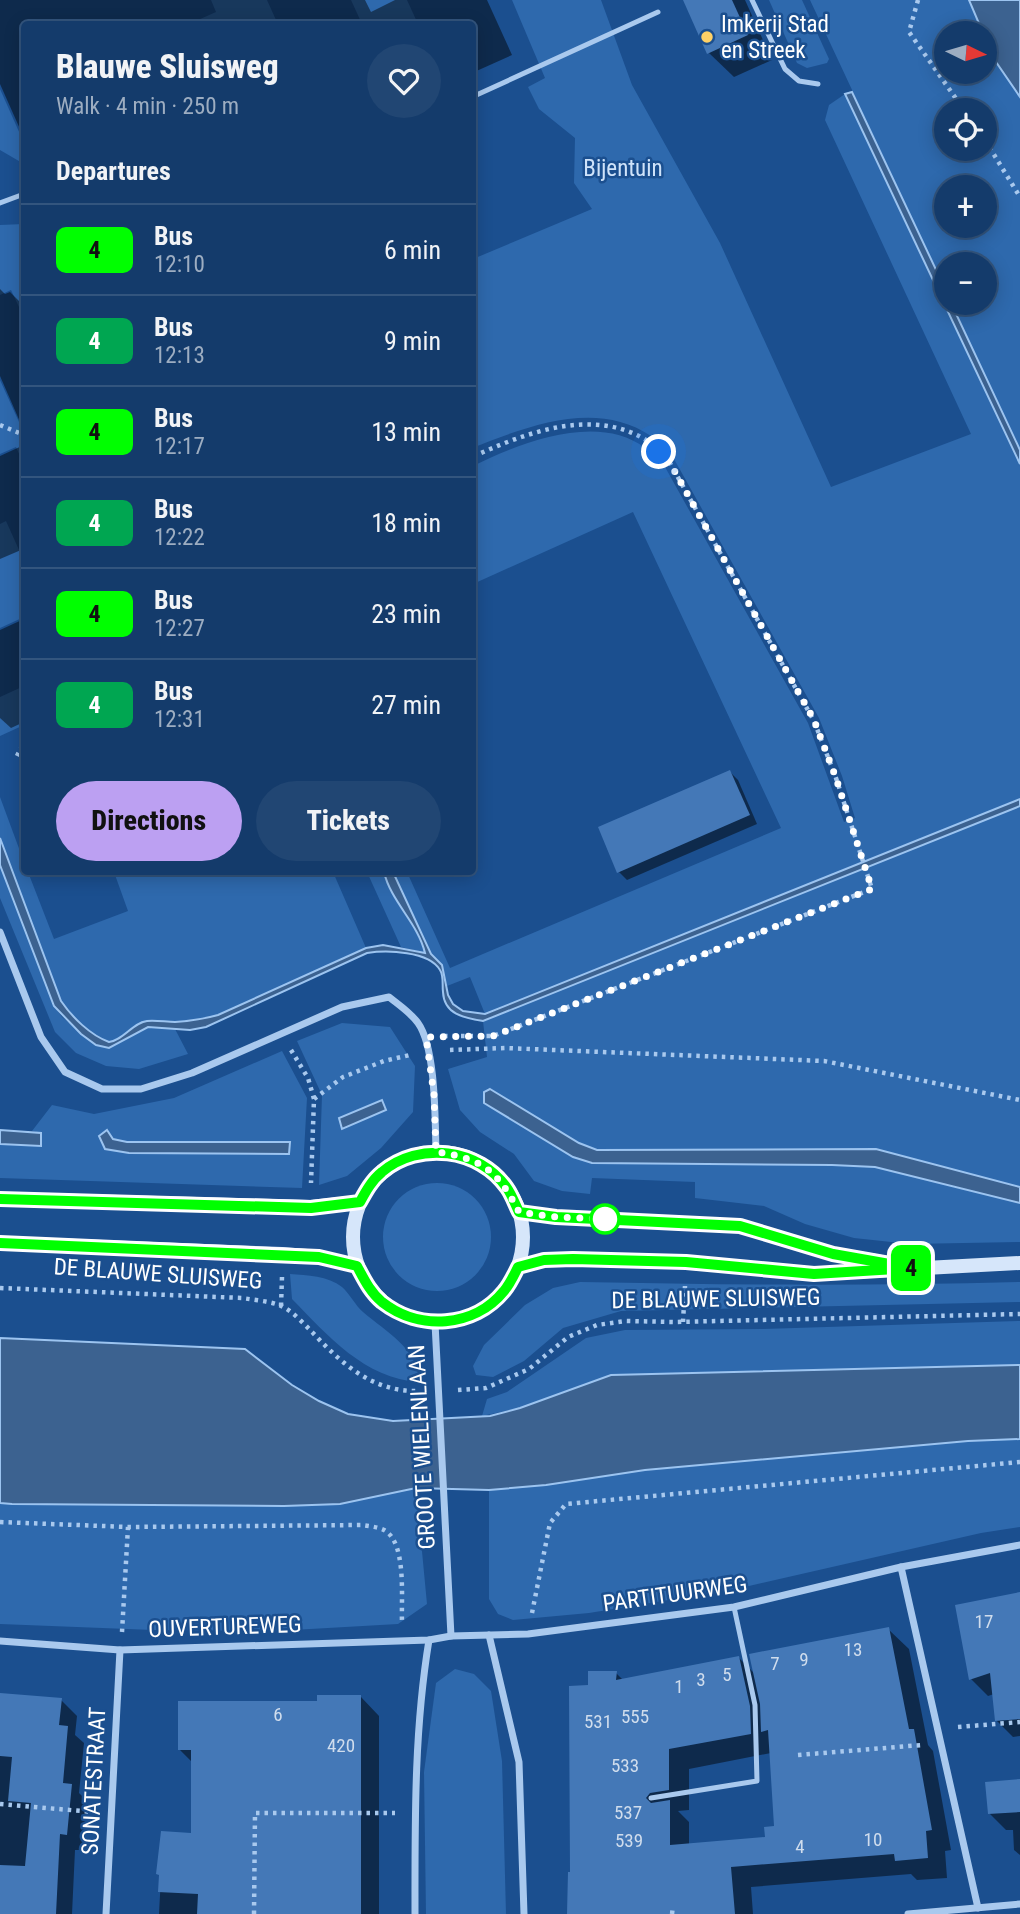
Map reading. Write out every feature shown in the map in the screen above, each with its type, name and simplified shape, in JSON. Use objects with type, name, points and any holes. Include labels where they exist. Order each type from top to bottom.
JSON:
[{"type":"main road","points":[[436,1152],[464,1156],[488,1168],[507,1188],[519,1212],[523,1240],[518,1267],[505,1290],[485,1308],[461,1319],[435,1323],[415,1320],[396,1312],[380,1300],[357,1266],[353,1245],[354,1223],[360,1202],[369,1186],[399,1161],[417,1154],[436,1152]]},
{"type":"main road","points":[[0,1199],[309,1207],[360,1202]]},
{"type":"main road","name":"DE BLAUWE SLUISWEG","points":[[519,1212],[556,1217],[740,1226],[833,1254],[912,1268]]},
{"type":"main road","name":"DE BLAUWE SLUISWEG","points":[[0,1243],[282,1254],[319,1257],[357,1266]]},
{"type":"main road","name":"DE BLAUWE SLUISWEG","points":[[518,1267],[544,1260],[573,1259],[686,1262],[814,1274],[1020,1263]]},
{"type":"street","points":[[0,932],[41,1037],[65,1072],[102,1089],[141,1089],[192,1073],[342,1007],[389,997],[417,1021],[426,1037],[434,1095],[436,1152]]},
{"type":"street","name":"GROOTE WIELENLAAN","points":[[435,1323],[451,1636]]},
{"type":"street","name":"PARTITUURWEG","points":[[451,1636],[528,1634],[734,1607],[901,1567],[1020,1545]]},
{"type":"street","points":[[901,1567],[978,1908]]},
{"type":"street","points":[[488,1635],[519,1762],[524,1914]]},
{"type":"street","name":"OUVERTUREWEG","points":[[0,1641],[120,1650],[429,1640],[451,1636]]},
{"type":"street","points":[[415,1914],[415,1773],[421,1691],[429,1640]]},
{"type":"street","name":"SONATESTRAAT","points":[[106,1914],[120,1650]]},
{"type":"street","points":[[908,1914],[1020,1904]]},
{"type":"lane","points":[[752,0],[785,69],[799,81],[818,84]]},
{"type":"lane","points":[[476,95],[658,12]]},
{"type":"lane","points":[[0,203],[21,195]]},
{"type":"lane","points":[[651,1798],[757,1781],[755,1705],[734,1607]]},
{"type":"path","points":[[918,0],[909,32],[956,98]]},
{"type":"path","points":[[997,160],[1020,197]]},
{"type":"path","points":[[426,1037],[493,1036],[872,889],[814,720],[670,463],[648,441],[626,430],[592,424],[557,427],[501,444],[476,455]]},
{"type":"path","points":[[0,425],[21,434]]},
{"type":"path","points":[[17,756],[21,748]]},
{"type":"path","points":[[282,1034],[308,1079],[314,1099],[309,1207]]},
{"type":"path","points":[[314,1099],[343,1077],[384,1061],[428,1050],[505,1048],[824,1061],[1020,1100]]},
{"type":"path","points":[[281,1306],[282,1254]]},
{"type":"path","name":"DE BLAUWE SLUISWEG","points":[[0,1287],[242,1298],[281,1306],[300,1320],[354,1372],[389,1388],[412,1391],[486,1388],[529,1369],[568,1337],[597,1325],[626,1321],[1020,1314]]},
{"type":"path","points":[[528,1634],[550,1523],[566,1504],[1020,1462]]},
{"type":"path","points":[[0,1522],[128,1527],[362,1525],[385,1530],[397,1545],[399,1555],[402,1641]]},
{"type":"path","points":[[120,1650],[128,1527]]},
{"type":"path","points":[[937,1729],[1020,1722]]},
{"type":"path","points":[[797,1755],[941,1744]]},
{"type":"path","points":[[0,1804],[112,1814]]},
{"type":"path","points":[[254,1914],[255,1813],[415,1813]]},
{"type":"path","points":[[673,1906],[673,1914]]},
{"type":"green space","points":[[211,0],[267,0],[276,20],[196,21],[216,12]]},
{"type":"green space","points":[[351,0],[407,0],[417,21],[361,21]]},
{"type":"green space","name":"Bijentuin","points":[[512,0],[601,0],[632,85],[720,243],[831,487],[971,434],[825,120],[829,105],[845,94],[934,282],[934,315],[950,315],[1020,464],[1020,799],[485,1014],[470,977],[447,986],[442,965],[431,954],[394,875],[408,875],[450,968],[781,828],[633,512],[476,583],[476,465],[535,441],[582,432],[605,432],[626,437],[653,454],[665,467],[808,723],[844,822],[855,818],[819,718],[674,459],[660,444],[630,425],[608,419],[585,418],[539,425],[476,447],[476,258],[592,209],[574,183],[575,138],[539,109],[528,87],[545,78]]},
{"type":"green space","points":[[769,0],[802,0],[829,59],[827,63],[807,68],[797,63]]},
{"type":"green space","points":[[810,0],[1020,0],[1020,450],[957,315],[997,315],[997,252],[934,252],[934,265]]},
{"type":"green space","points":[[0,89],[21,136],[21,162],[0,150]]},
{"type":"green space","points":[[21,224],[19,307],[11,290],[0,295],[0,225]]},
{"type":"green space","points":[[0,380],[19,422],[21,421],[21,458],[16,447],[0,454]]},
{"type":"green space","points":[[6,521],[21,554],[21,618],[0,628],[0,524]]},
{"type":"green space","points":[[21,687],[21,726],[0,736],[0,697]]},
{"type":"green space","points":[[0,797],[21,854],[21,875],[29,875],[54,939],[128,911],[115,875],[334,875],[366,948],[218,1015],[175,1022],[148,1021],[138,1024],[114,1042],[106,1041],[77,1021],[61,1001],[0,838]]},
{"type":"green space","points":[[1020,806],[1020,1187],[876,1149],[597,1150],[485,1103],[573,1157],[875,1167],[1020,1203],[1020,1242],[910,1244],[854,1238],[805,1224],[764,1206],[695,1198],[695,1182],[592,1178],[590,1194],[562,1191],[534,1181],[514,1154],[480,1132],[460,1110],[448,1069],[487,1057],[483,1021]]},
{"type":"green space","points":[[0,865],[54,1006],[62,1017],[96,1045],[125,1040],[148,1027],[175,1029],[188,1054],[139,1069],[106,1066],[76,1053],[55,1032],[0,898]]},
{"type":"green space","points":[[368,875],[385,875],[426,953],[401,947]]},
{"type":"green space","points":[[342,1023],[390,1027],[415,1066],[413,1112],[381,1148],[347,1176],[319,1185],[322,1095],[297,1041]]},
{"type":"green space","points":[[282,1051],[307,1098],[302,1188],[0,1178],[0,1144],[41,1145],[41,1133],[32,1131],[52,1105],[94,1114],[174,1098]],"holes":[[[107,1131],[113,1139],[127,1142],[290,1142],[289,1154],[129,1153],[105,1149]]]},
{"type":"green space","points":[[437,1183],[458,1187],[475,1199],[487,1216],[491,1237],[487,1258],[475,1275],[458,1287],[437,1291],[416,1287],[399,1275],[387,1258],[383,1237],[387,1216],[399,1199],[416,1187]]},
{"type":"green space","points":[[290,1274],[324,1278],[342,1287],[363,1312],[407,1350],[417,1370],[419,1382],[381,1373],[348,1353],[292,1299]]},
{"type":"green space","points":[[580,1282],[800,1285],[1020,1282],[1020,1302],[621,1311],[563,1328],[524,1361],[493,1377],[476,1375],[473,1366],[484,1345],[525,1305],[553,1288]]},
{"type":"green space","points":[[1020,1321],[1020,1365],[611,1375],[520,1408],[482,1416],[487,1399],[507,1392],[586,1338],[625,1330],[763,1329]]},
{"type":"green space","points":[[1020,1439],[1020,1527],[981,1533],[736,1589],[589,1613],[513,1620],[498,1614],[489,1599],[489,1490],[546,1485],[645,1470],[968,1441]]},
{"type":"green space","points":[[416,1488],[427,1604],[398,1624],[275,1631],[153,1630],[0,1624],[0,1503],[284,1506],[340,1504]]},
{"type":"green space","points":[[455,1669],[474,1674],[491,1691],[502,1761],[506,1914],[426,1914],[424,1772],[436,1683]]},
{"type":"shaded area","points":[[969,0],[1020,0],[1020,97],[998,65],[998,21],[978,21]]},
{"type":"shaded area","points":[[852,92],[934,265],[934,282],[845,94]]},
{"type":"shaded area","points":[[950,315],[957,315],[1020,450],[1020,464]]},
{"type":"shaded area","points":[[1020,799],[1020,806],[483,1021],[457,1014],[447,1006],[441,972],[435,964],[407,953],[375,952],[367,953],[206,1027],[190,1030],[148,1027],[109,1048],[96,1045],[81,1034],[54,1006],[0,865],[0,838],[61,1001],[82,1025],[109,1042],[142,1022],[180,1022],[218,1015],[366,948],[383,945],[425,953],[417,932],[392,893],[385,875],[394,875],[431,954],[442,965],[448,995],[453,1004],[463,1011],[485,1014]]},
{"type":"shaded area","points":[[490,1089],[579,1143],[597,1150],[876,1149],[1020,1187],[1020,1203],[875,1167],[592,1163],[573,1157],[484,1103],[484,1092]]},
{"type":"shaded area","points":[[382,1100],[386,1110],[342,1129],[339,1118]]},
{"type":"shaded area","points":[[0,1130],[41,1133],[41,1146],[0,1144]]},
{"type":"shaded area","points":[[107,1130],[113,1139],[127,1142],[290,1142],[289,1154],[129,1153],[105,1149],[99,1136]]},
{"type":"shaded area","points":[[0,1338],[245,1349],[292,1385],[319,1401],[348,1414],[393,1421],[490,1416],[611,1375],[1020,1365],[1020,1439],[968,1441],[645,1470],[546,1485],[489,1490],[416,1488],[340,1504],[284,1506],[0,1503]]},
{"type":"building","points":[[683,0],[732,0],[748,35],[707,54]]},
{"type":"building","points":[[730,770],[750,815],[617,873],[598,827]]},
{"type":"building","points":[[1020,1592],[1020,1719],[995,1721],[990,1673],[969,1680],[955,1605]]},
{"type":"building","points":[[889,1627],[909,1729],[914,1729],[932,1830],[926,1831],[928,1858],[895,1861],[894,1854],[731,1867],[735,1914],[567,1914],[570,1872],[569,1686],[588,1685],[588,1671],[617,1671],[616,1680],[739,1656],[750,1706],[751,1734],[669,1749],[669,1790],[650,1793],[646,1798],[651,1803],[670,1800],[670,1845],[765,1837],[764,1827],[774,1826],[768,1730],[761,1732],[760,1704],[749,1654]]},
{"type":"building","points":[[0,1693],[62,1698],[59,1725],[68,1726],[63,1783],[72,1784],[67,1835],[60,1834],[56,1914],[0,1914],[0,1865],[25,1866],[31,1803],[8,1801],[12,1757],[0,1756]]},
{"type":"building","points":[[317,1695],[361,1695],[361,1914],[197,1914],[198,1894],[158,1892],[159,1875],[156,1874],[161,1831],[191,1833],[191,1750],[178,1750],[178,1701],[317,1701]]},
{"type":"building","points":[[1020,1779],[1020,1812],[988,1814],[985,1782]]},
{"type":"bus line","name":"4","points":[[0,1199],[311,1208],[360,1202],[369,1186],[399,1161],[417,1154],[436,1152],[464,1156],[488,1168],[507,1188],[519,1212],[556,1217],[740,1226],[833,1254],[912,1268],[814,1274],[686,1262],[544,1260],[518,1267],[505,1290],[485,1308],[461,1319],[435,1323],[415,1320],[396,1312],[380,1300],[357,1266],[319,1257],[0,1243]]},
{"type":"place","name":"Imkerij Stad en Streek","points":[[707,37]]},
{"type":"route","points":[[605,1219],[519,1212],[507,1188],[488,1168],[464,1156],[436,1152],[434,1095],[426,1037],[493,1036],[872,889],[814,720],[670,463],[659,452]]}]
